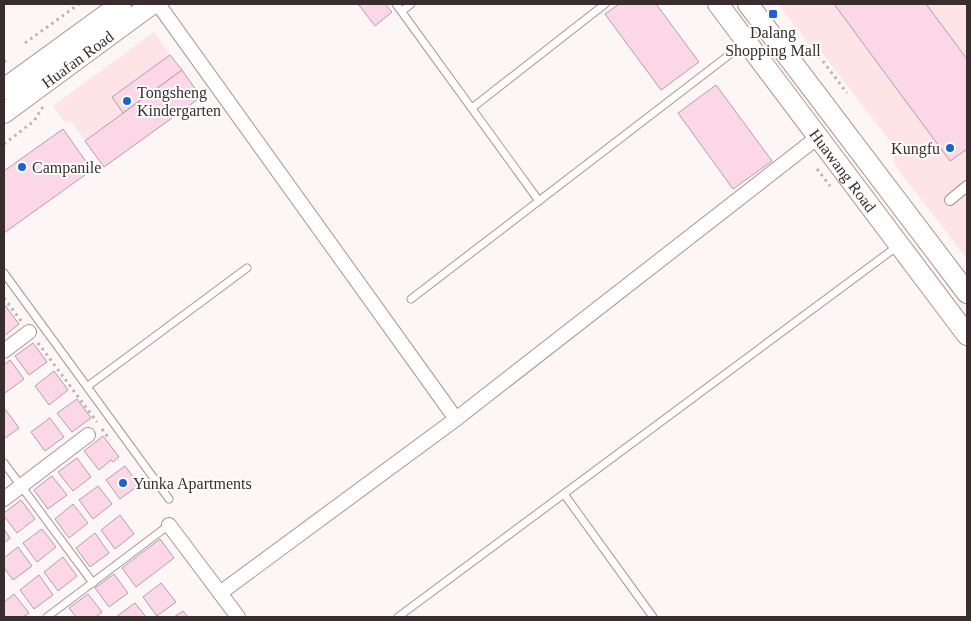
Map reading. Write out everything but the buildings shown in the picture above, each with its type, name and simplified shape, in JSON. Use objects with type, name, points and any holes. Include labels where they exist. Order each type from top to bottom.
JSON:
[{"type":"main road","name":"Huafan Road","points":[[4,89],[122,4]]},
{"type":"main road","name":"Huafan Road","points":[[4,113],[152,4]]},
{"type":"main road","name":"Huawang Road","points":[[718,4],[967,335]]},
{"type":"main road","name":"Huawang Road","points":[[748,4],[967,294]]},
{"type":"street","points":[[158,4],[456,418]]},
{"type":"street","points":[[220,593],[456,418],[818,138]]},
{"type":"street","points":[[950,200],[967,186]]},
{"type":"street","points":[[4,350],[29,332]]},
{"type":"street","points":[[4,499],[88,435]]},
{"type":"street","points":[[169,525],[238,617]]},
{"type":"lane","points":[[396,4],[539,200]]},
{"type":"lane","points":[[402,11],[411,4]]},
{"type":"lane","points":[[472,108],[604,4]]},
{"type":"lane","points":[[411,299],[746,41]]},
{"type":"lane","points":[[398,617],[899,245]]},
{"type":"lane","points":[[88,386],[247,268]]},
{"type":"lane","points":[[4,273],[169,499]]},
{"type":"lane","points":[[4,463],[93,583]]},
{"type":"lane","points":[[564,494],[653,617]]},
{"type":"lane","points":[[47,617],[169,525]]},
{"type":"path","points":[[25,43],[79,4]]},
{"type":"path","points":[[819,56],[847,93]]},
{"type":"path","points":[[817,169],[830,186]]},
{"type":"path","points":[[4,298],[111,441]]},
{"type":"shaded area","points":[[778,4],[967,4],[967,259],[894,164],[892,144],[819,49],[810,45]]},
{"type":"shaded area","name":"Tongsheng Kindergarten","points":[[154,32],[201,97],[104,167],[70,120],[65,123],[53,106]]},
{"type":"place","name":"Dalang Shopping Mall","points":[[773,14]]},
{"type":"place","name":"Tongsheng Kindergarten","points":[[127,101]]},
{"type":"place","name":"Kungfu","points":[[950,148]]},
{"type":"place","name":"Campanile","points":[[22,167]]},
{"type":"place","name":"Yunka Apartments","points":[[123,483]]}]
